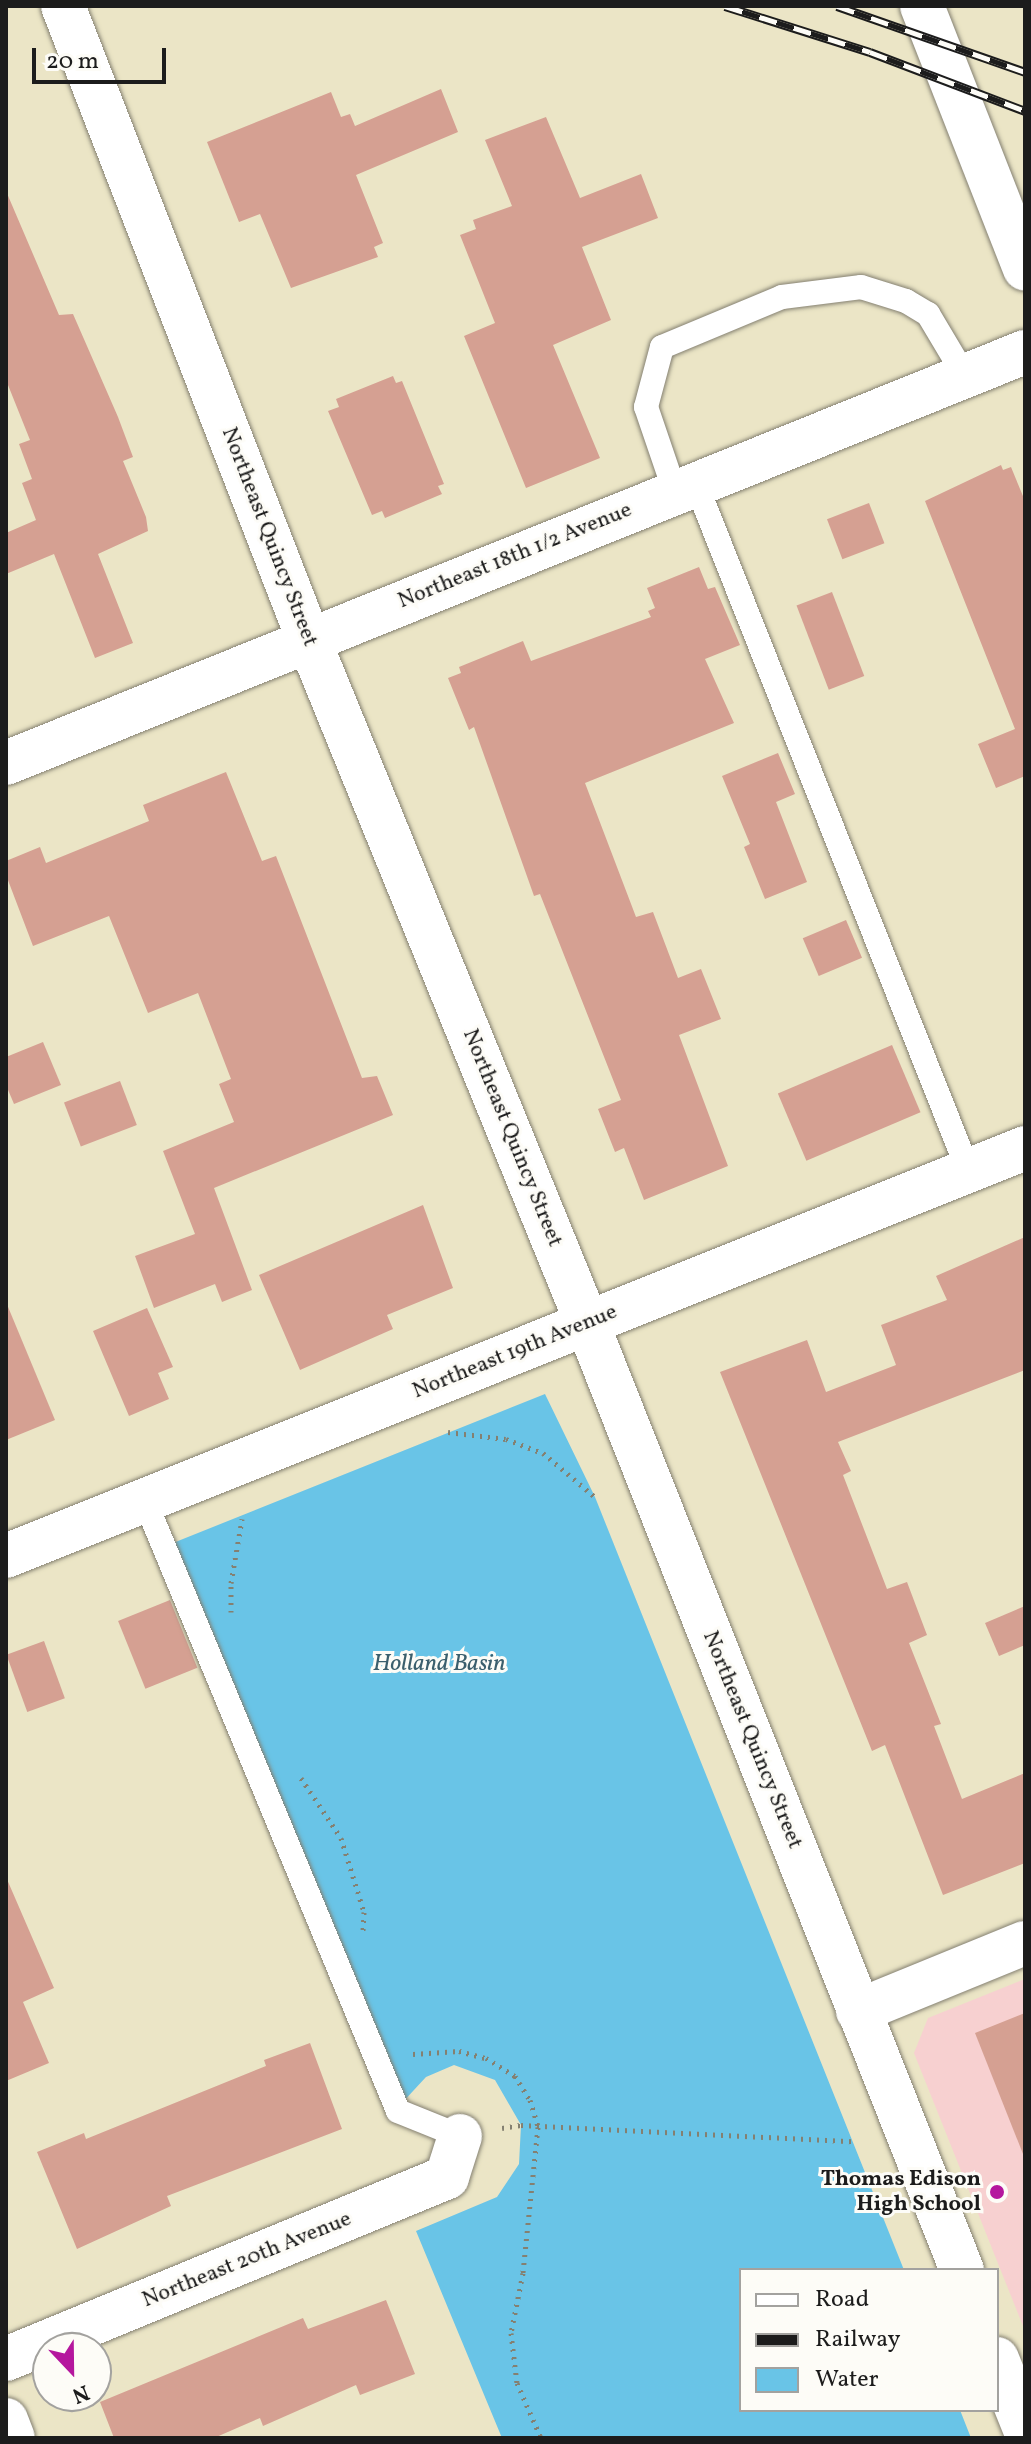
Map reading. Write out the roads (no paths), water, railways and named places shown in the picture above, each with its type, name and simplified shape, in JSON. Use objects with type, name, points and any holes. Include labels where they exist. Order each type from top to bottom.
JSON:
[{"type":"street","name":"Northeast Quincy Street","points":[[63,6],[308,638],[587,1323],[961,2268]]},
{"type":"street","points":[[922,6],[1025,269]]},
{"type":"street","name":"Northeast 18th 1/2 Avenue","points":[[6,763],[308,638],[1025,352]]},
{"type":"street","name":"Northeast 19th Avenue","points":[[6,1556],[1025,1148]]},
{"type":"street","points":[[858,2011],[1025,1943]]},
{"type":"street","name":"Northeast 20th Avenue","points":[[6,2359],[447,2177],[460,2136]]},
{"type":"street","points":[[999,2364],[1025,2429]]},
{"type":"street","points":[[6,2420],[13,2438]]},
{"type":"lane","points":[[965,376],[928,314],[906,301],[861,287],[782,297],[662,347],[646,407],[686,488],[968,1170]]},
{"type":"lane","points":[[145,1501],[398,2111],[460,2136]]},
{"type":"water","name":"Holland Basin","points":[[545,1394],[595,1497],[903,2268],[739,2268],[739,2412],[961,2412],[971,2438],[502,2438],[416,2231],[497,2197],[519,2164],[521,2125],[495,2080],[454,2065],[426,2077],[401,2104],[163,1547]]},
{"type":"railway","points":[[725,6],[870,52],[1025,111]]},
{"type":"railway","points":[[837,6],[1025,72]]},
{"type":"place","name":"Thomas Edison High School","points":[[997,2192]]}]
